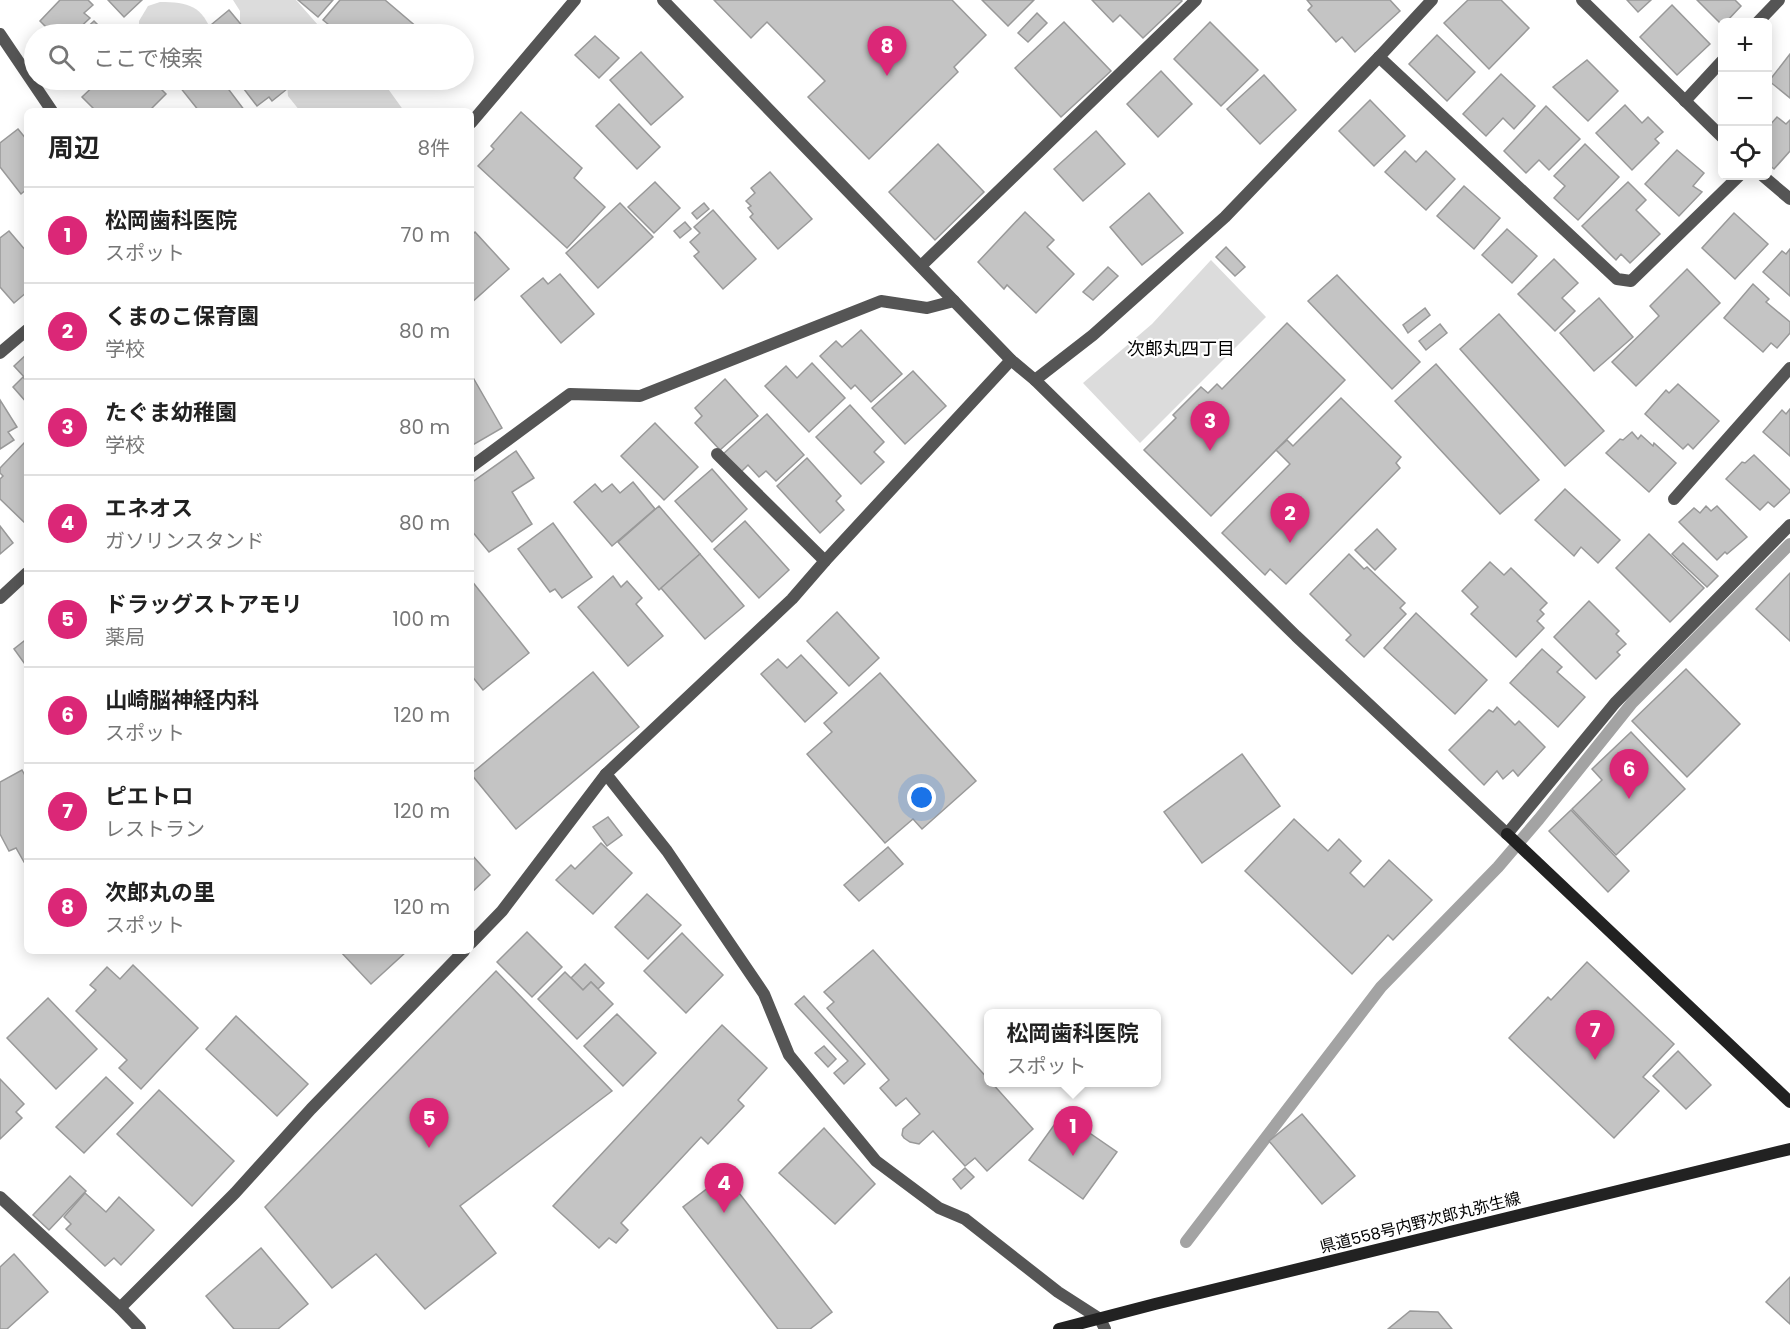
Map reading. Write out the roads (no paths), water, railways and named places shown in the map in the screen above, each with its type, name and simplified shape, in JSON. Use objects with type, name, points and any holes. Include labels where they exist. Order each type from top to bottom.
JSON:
[{"type":"main road","points":[[1507,834],[1790,1102]]},
{"type":"main road","name":"県道558号内野次郎丸弥生線","points":[[1059,1329],[1103,1324],[1155,1304],[1790,1149]]},
{"type":"street","points":[[474,119],[575,0]]},
{"type":"street","points":[[663,0],[1011,360],[1035,380],[1296,636],[1507,834],[1615,703],[1790,525]]},
{"type":"street","points":[[921,266],[1196,0]]},
{"type":"street","points":[[1035,380],[1093,335],[1225,217],[1432,0]]},
{"type":"street","points":[[1582,0],[1718,133]]},
{"type":"street","points":[[1762,18],[1779,0]]},
{"type":"street","points":[[0,34],[24,70]]},
{"type":"street","points":[[1379,57],[1617,279],[1631,281],[1735,180]]},
{"type":"street","points":[[1685,101],[1718,65]]},
{"type":"street","points":[[38,90],[50,108]]},
{"type":"street","points":[[1768,180],[1790,200]]},
{"type":"street","points":[[474,465],[570,394],[640,396],[881,301],[927,308],[954,301]]},
{"type":"street","points":[[0,353],[24,333]]},
{"type":"street","points":[[474,940],[502,911],[606,774],[792,599],[1011,360]]},
{"type":"street","points":[[1674,500],[1790,368]]},
{"type":"street","points":[[717,454],[825,561]]},
{"type":"street","points":[[0,598],[24,576]]},
{"type":"street","points":[[606,774],[667,852],[764,994],[789,1055],[876,1161],[939,1208],[965,1219],[1103,1324]]},
{"type":"street","points":[[120,1308],[235,1193],[311,1109],[461,954]]},
{"type":"street","points":[[0,1197],[120,1308],[135,1327]]},
{"type":"waterway","points":[[1186,1242],[1381,987],[1498,867],[1632,703],[1790,544]]},
{"type":"place","name":"次郎丸の里","points":[[887,76]]},
{"type":"place","name":"たぐま幼稚園","points":[[1210,451]]},
{"type":"place","name":"くまのこ保育園","points":[[1290,543]]},
{"type":"place","name":"山崎脳神経内科","points":[[1629,799]]},
{"type":"place","name":"ピエトロ","points":[[1595,1060]]},
{"type":"place","name":"ドラッグストアモリ","points":[[429,1148]]},
{"type":"place","name":"松岡歯科医院","points":[[1073,1156]]},
{"type":"place","name":"エネオス","points":[[724,1213]]},
{"type":"district","name":"次郎丸四丁目","points":[[1181,349]]}]
